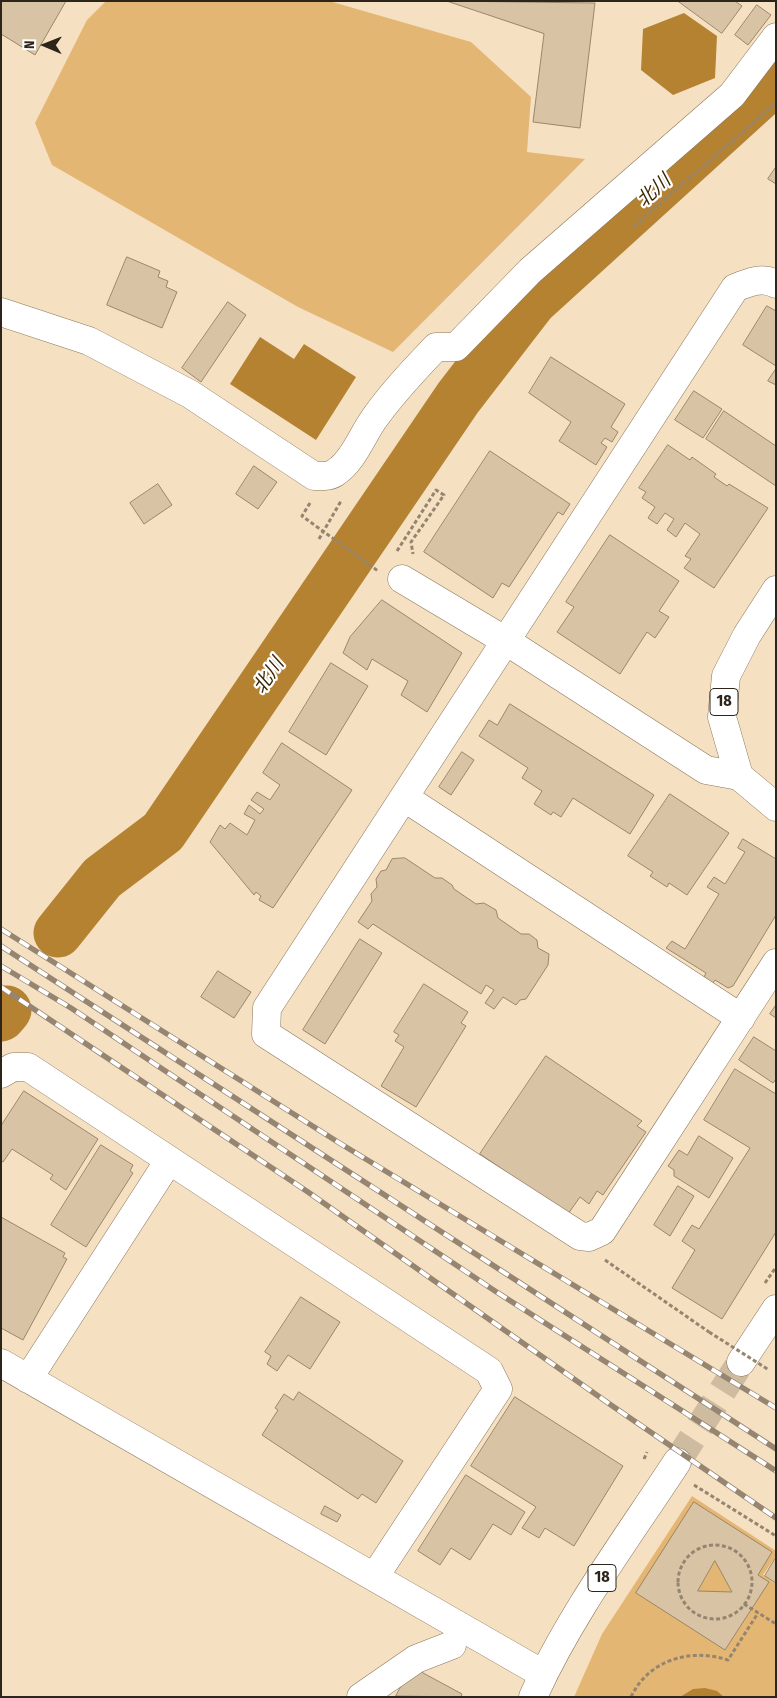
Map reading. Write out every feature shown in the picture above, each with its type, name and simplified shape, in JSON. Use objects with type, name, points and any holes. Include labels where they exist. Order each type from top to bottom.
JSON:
[{"type":"street","points":[[1,312],[89,341],[190,394],[314,476],[325,476],[335,473],[344,465],[376,416],[407,376],[436,347],[456,347],[530,271],[732,95],[776,37]]},
{"type":"street","points":[[776,284],[772,281],[753,280],[735,288],[267,1008],[266,1034],[580,1236],[589,1238],[602,1231],[776,963]]},
{"type":"street","points":[[388,575],[506,641],[706,770],[739,776],[776,807]]},
{"type":"street","name":"18","points":[[739,776],[722,717],[726,676],[747,635],[776,590]]},
{"type":"street","points":[[405,798],[741,1018]]},
{"type":"street","points":[[1,1074],[12,1067],[28,1067],[168,1162],[489,1371],[498,1389],[374,1576]]},
{"type":"street","points":[[28,1379],[168,1162]]},
{"type":"street","points":[[742,1362],[776,1309]]},
{"type":"street","points":[[1,1363],[374,1576],[538,1685]]},
{"type":"street","name":"18","points":[[538,1685],[588,1599],[676,1462]]},
{"type":"street","points":[[361,1697],[416,1659],[452,1645]]},
{"type":"path","points":[[634,226],[776,103]]},
{"type":"path","points":[[325,476],[302,516],[388,575],[414,559],[411,542],[444,495],[436,490],[397,552]]},
{"type":"path","points":[[589,1238],[600,1257],[709,1332],[769,1370]]},
{"type":"path","points":[[686,1491],[692,1483],[776,1536]]},
{"type":"path","points":[[714,1544],[735,1551],[746,1562],[751,1576],[750,1590],[744,1604],[733,1614],[719,1618],[704,1617],[691,1610],[682,1598],[678,1584],[680,1569],[687,1556],[700,1548],[714,1544]]},
{"type":"path","points":[[744,1604],[776,1624]]},
{"type":"path","points":[[631,1697],[648,1674],[675,1658],[697,1654],[728,1660],[758,1613]]},
{"type":"shaded area","points":[[106,1],[329,1],[471,42],[531,97],[527,152],[585,159],[393,352],[298,307],[52,165],[35,123],[87,20]]},
{"type":"shaded area","points":[[684,13],[717,36],[715,78],[673,95],[641,70],[643,29]]},
{"type":"shaded area","points":[[260,337],[294,359],[304,344],[356,377],[316,440],[230,384]]},
{"type":"shaded area","points":[[692,1496],[776,1551],[776,1556],[763,1575],[776,1584],[776,1697],[574,1697],[602,1634]]},
{"type":"shaded area","points":[[705,1688],[717,1691],[724,1697],[680,1697],[693,1689]]},
{"type":"building","points":[[1,1],[66,1],[35,55],[1,34]]},
{"type":"building","points":[[447,1],[595,3],[580,128],[533,122],[544,34]]},
{"type":"building","points":[[678,1],[735,1],[742,6],[722,33]]},
{"type":"building","points":[[757,5],[771,15],[748,45],[735,35]]},
{"type":"building","points":[[776,167],[776,184],[768,179]]},
{"type":"building","points":[[127,257],[160,271],[158,277],[168,281],[166,287],[177,292],[162,328],[107,305]]},
{"type":"building","points":[[228,302],[246,315],[201,382],[182,368]]},
{"type":"building","points":[[767,306],[776,311],[776,366],[743,345]]},
{"type":"building","points":[[551,357],[625,404],[611,427],[618,432],[612,442],[605,438],[601,443],[607,447],[596,465],[559,441],[571,422],[529,393]]},
{"type":"building","points":[[776,369],[776,385],[768,381]]},
{"type":"building","points":[[694,391],[722,409],[703,438],[675,420]]},
{"type":"building","points":[[724,411],[776,446],[776,486],[706,439]]},
{"type":"building","points":[[668,445],[690,460],[692,457],[716,474],[714,477],[727,486],[729,484],[768,508],[714,588],[684,568],[691,559],[685,556],[700,534],[685,523],[676,537],[667,530],[674,519],[665,513],[657,524],[648,518],[655,507],[642,498],[646,492],[639,488]]},
{"type":"building","points":[[490,451],[570,504],[563,515],[558,512],[509,587],[502,583],[493,598],[424,552]]},
{"type":"building","points":[[254,466],[277,482],[258,509],[236,494]]},
{"type":"building","points":[[158,484],[172,505],[144,524],[130,503]]},
{"type":"building","points":[[610,535],[679,581],[659,611],[669,617],[655,638],[647,632],[620,674],[557,632],[574,607],[566,602]]},
{"type":"building","points":[[382,600],[462,653],[427,712],[401,695],[408,681],[372,659],[367,670],[343,653],[350,637]]},
{"type":"building","points":[[331,663],[368,686],[326,755],[289,732]]},
{"type":"building","points":[[510,704],[654,795],[630,834],[573,798],[561,817],[553,812],[551,815],[534,804],[542,791],[522,778],[528,768],[479,736],[489,720],[497,725]]},
{"type":"building","points":[[282,743],[352,790],[273,908],[259,900],[261,896],[256,892],[254,895],[210,842],[220,825],[225,829],[230,823],[247,835],[255,820],[244,814],[249,805],[260,814],[264,809],[251,800],[257,792],[270,800],[280,785],[263,773]]},
{"type":"building","points":[[462,752],[474,760],[451,795],[439,787]]},
{"type":"building","points":[[670,794],[729,833],[687,895],[669,883],[667,887],[650,876],[653,872],[628,856]]},
{"type":"building","points":[[743,839],[776,859],[776,915],[733,986],[728,988],[715,980],[712,984],[704,977],[706,973],[666,948],[672,941],[685,949],[719,894],[707,887],[714,877],[725,884],[745,852],[738,848]]},
{"type":"building","points":[[405,858],[435,878],[442,878],[476,904],[484,903],[496,910],[498,918],[521,934],[529,934],[537,940],[538,948],[549,954],[548,965],[526,999],[520,1000],[516,1005],[503,997],[494,1009],[485,1003],[494,990],[486,985],[481,994],[373,924],[368,929],[358,922],[372,901],[371,894],[377,887],[376,879],[381,871],[386,870],[392,859]]},
{"type":"building","points":[[360,939],[382,953],[325,1044],[303,1030]]},
{"type":"building","points":[[218,971],[251,992],[234,1018],[201,997]]},
{"type":"building","points":[[424,984],[468,1012],[461,1023],[466,1026],[416,1107],[381,1086],[404,1047],[395,1041],[399,1035],[394,1032]]},
{"type":"building","points":[[776,1005],[776,1018],[770,1014]]},
{"type":"building","points":[[754,1037],[776,1051],[776,1079],[773,1083],[739,1060]]},
{"type":"building","points":[[546,1056],[642,1121],[637,1126],[646,1132],[603,1195],[597,1191],[589,1204],[580,1197],[568,1214],[480,1154]]},
{"type":"building","points":[[735,1069],[776,1094],[776,1232],[722,1319],[672,1288],[695,1250],[682,1241],[692,1225],[699,1229],[750,1148],[704,1120]]},
{"type":"building","points":[[24,1091],[98,1139],[66,1190],[50,1179],[53,1175],[12,1149],[3,1162],[1,1161],[1,1126]]},
{"type":"building","points":[[699,1136],[733,1158],[709,1198],[674,1176],[674,1170],[668,1166],[679,1150],[687,1155]]},
{"type":"building","points":[[101,1145],[133,1165],[130,1171],[133,1173],[86,1247],[51,1225]]},
{"type":"building","points":[[678,1186],[694,1196],[670,1236],[654,1225]]},
{"type":"building","points":[[1,1217],[65,1253],[63,1257],[67,1259],[23,1340],[1,1328]]},
{"type":"building","points":[[301,1297],[340,1322],[310,1369],[288,1355],[277,1371],[267,1364],[271,1356],[265,1352]]},
{"type":"building","points":[[299,1392],[403,1461],[376,1503],[362,1494],[358,1499],[262,1435],[278,1410],[275,1408],[284,1394],[293,1400]]},
{"type":"building","points":[[515,1397],[623,1466],[574,1546],[545,1528],[539,1538],[522,1528],[536,1507],[471,1466]]},
{"type":"building","points":[[466,1475],[525,1512],[511,1535],[493,1524],[470,1560],[451,1548],[440,1565],[418,1551]]},
{"type":"building","points":[[694,1502],[772,1552],[758,1575],[769,1582],[725,1650],[636,1593]],"holes":[[[715,1561],[732,1592],[698,1591]]]},
{"type":"building","points":[[325,1506],[341,1515],[337,1522],[321,1514]]},
{"type":"building","points":[[776,1560],[776,1583],[765,1576]]},
{"type":"building","points":[[412,1667],[462,1694],[461,1697],[396,1696]]},
{"type":"waterway","name":"北川","points":[[58,933],[102,878],[163,832],[458,398],[532,302],[776,80]]},
{"type":"waterway","name":"北川","points":[[1,1017],[7,1010]]},
{"type":"tunnel","points":[[677,1462],[741,1362]]},
{"type":"railway","points":[[1,929],[341,1144],[776,1408]]},
{"type":"railway","points":[[1,946],[776,1449]]},
{"type":"railway","points":[[1,966],[71,1008],[495,1291],[776,1471]]},
{"type":"railway","points":[[1,987],[308,1192],[611,1405],[776,1518]]}]
